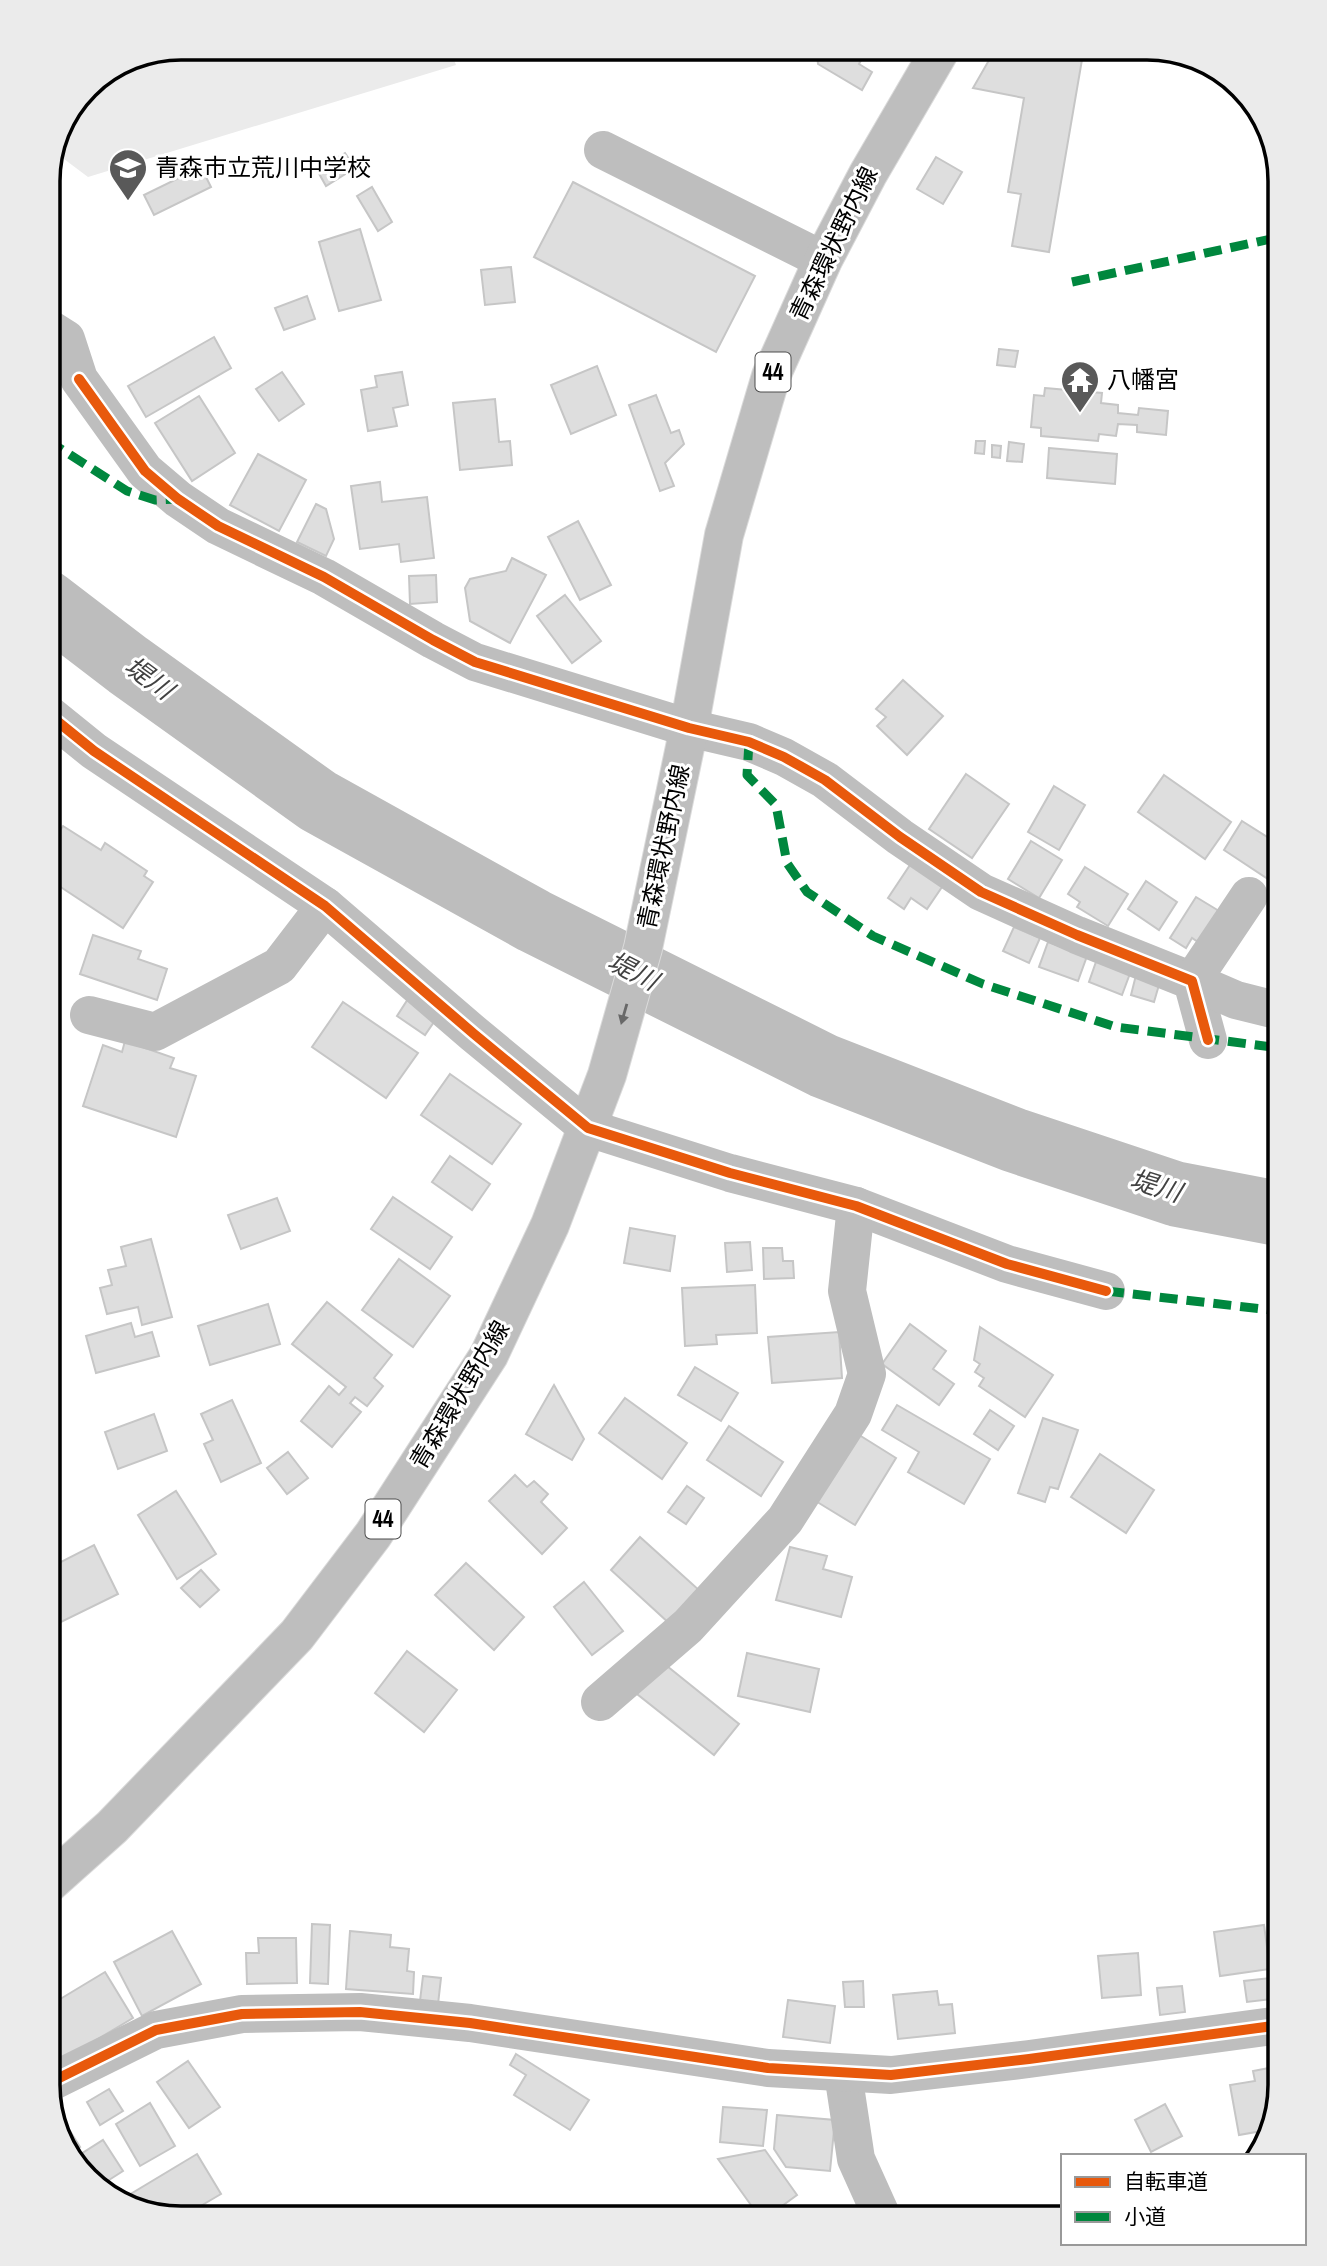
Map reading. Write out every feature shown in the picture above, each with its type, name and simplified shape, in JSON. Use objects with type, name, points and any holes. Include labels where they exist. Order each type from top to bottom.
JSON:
[{"type":"street","name":"青森環状野内線","points":[[60,1874],[112,1828],[297,1636],[373,1535],[489,1355],[550,1225],[607,1075],[643,948],[689,728],[724,535],[771,376],[823,260],[868,174],[934,60]]},
{"type":"street","points":[[603,150],[823,260]]},
{"type":"street","points":[[60,335],[66,339],[79,379],[145,471],[178,499],[218,526],[324,577],[475,662],[689,728],[749,743],[784,757],[825,780],[900,837],[981,892],[1065,930],[1236,1000],[1268,1008]]},
{"type":"street","points":[[60,724],[94,751],[325,906],[588,1128],[730,1172],[856,1206],[1007,1264],[1106,1291]]},
{"type":"street","points":[[1208,1040],[1192,981],[1249,896]]},
{"type":"street","points":[[89,1015],[155,1032],[279,967],[325,906]]},
{"type":"street","points":[[600,1702],[688,1626],[785,1520],[853,1414],[867,1374],[847,1291],[856,1206]]},
{"type":"street","points":[[60,2078],[156,2030],[242,2014],[360,2012],[470,2024],[768,2068],[891,2075],[1268,2027]]},
{"type":"street","points":[[843,2073],[856,2160],[877,2206]]},
{"type":"shaded area","points":[[454,60],[456,65],[88,177],[62,158],[72,127],[84,107],[113,80],[134,69],[157,62]]},
{"type":"building","points":[[818,60],[861,60],[859,64],[872,72],[862,90],[818,64]]},
{"type":"building","points":[[989,60],[1082,60],[1049,252],[1012,246],[1021,194],[1008,192],[1024,98],[973,88]]},
{"type":"building","points":[[345,153],[355,168],[326,186],[317,170]]},
{"type":"building","points":[[936,157],[962,172],[943,204],[917,189]]},
{"type":"building","points":[[201,167],[211,187],[154,215],[144,195]]},
{"type":"building","points":[[573,182],[755,276],[716,352],[534,257]]},
{"type":"building","points":[[372,187],[392,222],[378,231],[357,196]]},
{"type":"building","points":[[360,229],[381,300],[339,311],[319,242]]},
{"type":"building","points":[[511,267],[515,302],[485,305],[481,270]]},
{"type":"building","points":[[307,296],[315,319],[284,330],[275,308]]},
{"type":"building","points":[[214,337],[231,368],[146,417],[128,386]]},
{"type":"building","points":[[999,349],[1018,351],[1015,367],[997,365]]},
{"type":"building","points":[[597,366],[616,415],[571,434],[551,385]]},
{"type":"building","points":[[282,372],[304,404],[279,421],[256,389]]},
{"type":"building","points":[[402,372],[408,405],[393,408],[397,426],[368,431],[361,390],[377,387],[375,376]]},
{"type":"building","name":"八幡宮","points":[[1045,388],[1102,393],[1101,403],[1118,405],[1118,413],[1138,415],[1139,408],[1168,411],[1166,435],[1137,432],[1137,425],[1118,424],[1116,436],[1099,434],[1098,441],[1041,436],[1041,428],[1031,427],[1034,395],[1044,396]]},
{"type":"building","points":[[656,395],[671,433],[679,430],[684,444],[665,463],[674,486],[660,491],[629,405]]},
{"type":"building","points":[[199,396],[235,453],[192,481],[155,423]]},
{"type":"building","points":[[495,399],[499,442],[510,441],[512,465],[460,470],[453,403]]},
{"type":"building","points":[[976,441],[985,441],[984,454],[975,453]]},
{"type":"building","points":[[1009,442],[1024,444],[1022,462],[1007,461]]},
{"type":"building","points":[[992,445],[1001,446],[1000,458],[992,457]]},
{"type":"building","points":[[1049,448],[1117,454],[1115,484],[1047,478]]},
{"type":"building","points":[[258,454],[306,480],[279,531],[230,505]]},
{"type":"building","points":[[380,482],[382,502],[427,497],[434,558],[401,562],[399,544],[360,549],[351,486]]},
{"type":"building","points":[[316,504],[326,509],[334,539],[326,556],[297,542]]},
{"type":"building","points":[[578,521],[611,585],[580,600],[548,537]]},
{"type":"building","points":[[512,558],[546,575],[510,643],[470,621],[465,588],[470,579],[506,571]]},
{"type":"building","points":[[436,575],[437,602],[410,604],[409,576]]},
{"type":"building","points":[[565,595],[601,641],[572,663],[537,616]]},
{"type":"building","points":[[903,680],[943,716],[907,755],[877,726],[886,717],[876,709]]},
{"type":"building","points":[[966,774],[1009,804],[972,858],[929,829]]},
{"type":"building","points":[[1164,775],[1231,822],[1205,859],[1138,812]]},
{"type":"building","points":[[1054,786],[1085,805],[1059,850],[1028,832]]},
{"type":"building","points":[[1242,821],[1268,837],[1268,879],[1224,850]]},
{"type":"building","points":[[63,826],[101,850],[105,843],[147,871],[144,876],[153,882],[123,928],[60,887],[60,830]]},
{"type":"building","points":[[1031,841],[1062,860],[1039,898],[1008,879]]},
{"type":"building","points":[[912,862],[944,884],[927,909],[911,898],[904,909],[888,898]]},
{"type":"building","points":[[1085,867],[1128,894],[1108,926],[1077,907],[1080,902],[1068,894]]},
{"type":"building","points":[[1146,881],[1177,902],[1159,930],[1128,909]]},
{"type":"building","points":[[1196,897],[1224,914],[1204,946],[1192,938],[1186,948],[1170,938]]},
{"type":"building","points":[[1014,927],[1040,938],[1029,963],[1003,951]]},
{"type":"building","points":[[93,935],[141,951],[138,959],[167,969],[157,1000],[80,974]]},
{"type":"building","points":[[1048,942],[1087,956],[1078,981],[1039,967]]},
{"type":"building","points":[[1098,956],[1132,968],[1122,995],[1089,982]]},
{"type":"building","points":[[1137,971],[1161,978],[1154,1002],[1131,995]]},
{"type":"building","points":[[408,999],[436,1019],[425,1035],[397,1016]]},
{"type":"building","points":[[343,1002],[418,1053],[386,1098],[312,1047]]},
{"type":"building","points":[[125,1041],[174,1058],[170,1068],[196,1076],[176,1137],[83,1106],[103,1045],[122,1052]]},
{"type":"building","points":[[450,1074],[521,1124],[492,1164],[421,1115]]},
{"type":"building","points":[[450,1156],[490,1184],[472,1210],[432,1182]]},
{"type":"building","points":[[393,1197],[452,1237],[430,1269],[371,1229]]},
{"type":"building","points":[[277,1198],[290,1231],[241,1249],[228,1215]]},
{"type":"building","points":[[630,1228],[675,1236],[670,1271],[624,1263]]},
{"type":"building","points":[[151,1239],[172,1317],[142,1325],[138,1307],[107,1314],[100,1288],[112,1285],[108,1270],[126,1266],[121,1247]]},
{"type":"building","points":[[750,1242],[752,1270],[727,1272],[725,1243]]},
{"type":"building","points":[[763,1248],[782,1248],[783,1261],[793,1261],[794,1278],[764,1279]]},
{"type":"building","points":[[399,1259],[450,1296],[413,1347],[362,1310]]},
{"type":"building","points":[[755,1285],[757,1333],[716,1335],[717,1344],[685,1346],[682,1288]]},
{"type":"building","points":[[327,1302],[392,1355],[374,1378],[383,1386],[367,1406],[355,1397],[350,1403],[361,1412],[332,1447],[301,1421],[329,1386],[339,1395],[346,1387],[292,1344]]},
{"type":"building","points":[[268,1304],[280,1344],[210,1365],[198,1326]]},
{"type":"building","points":[[131,1323],[135,1337],[152,1332],[159,1356],[96,1373],[86,1336]]},
{"type":"building","points":[[910,1324],[946,1351],[933,1369],[954,1384],[939,1405],[882,1364]]},
{"type":"building","points":[[980,1327],[1053,1375],[1025,1417],[979,1386],[984,1378],[975,1372],[980,1364],[974,1360]]},
{"type":"building","points":[[839,1332],[842,1378],[772,1383],[768,1337]]},
{"type":"building","points":[[695,1367],[738,1393],[721,1421],[678,1395]]},
{"type":"building","points":[[554,1385],[584,1439],[572,1460],[526,1434]]},
{"type":"building","points":[[625,1398],[687,1443],[662,1479],[599,1433]]},
{"type":"building","points":[[232,1400],[261,1463],[221,1482],[204,1444],[213,1440],[201,1414]]},
{"type":"building","points":[[897,1405],[990,1459],[964,1504],[908,1472],[919,1452],[882,1430]]},
{"type":"building","points":[[990,1410],[1014,1426],[998,1450],[974,1434]]},
{"type":"building","points":[[154,1414],[167,1451],[118,1469],[105,1432]]},
{"type":"building","points":[[1043,1418],[1078,1430],[1058,1489],[1050,1487],[1045,1502],[1018,1493]]},
{"type":"building","points":[[729,1426],[783,1462],[761,1496],[707,1460]]},
{"type":"building","points":[[856,1433],[896,1458],[855,1525],[814,1500]]},
{"type":"building","points":[[288,1452],[308,1478],[287,1494],[267,1468]]},
{"type":"building","points":[[1100,1454],[1154,1490],[1126,1533],[1071,1497]]},
{"type":"building","points":[[515,1475],[527,1487],[534,1481],[548,1494],[541,1502],[567,1528],[542,1554],[489,1501]]},
{"type":"building","points":[[687,1486],[704,1498],[686,1524],[668,1512]]},
{"type":"building","points":[[176,1491],[216,1554],[177,1579],[138,1515]]},
{"type":"building","points":[[640,1537],[700,1591],[670,1624],[611,1570]]},
{"type":"building","points":[[94,1545],[118,1594],[60,1623],[60,1562]]},
{"type":"building","points":[[790,1547],[827,1556],[823,1569],[852,1577],[841,1617],[776,1600]]},
{"type":"building","points":[[466,1563],[524,1617],[494,1650],[435,1595]]},
{"type":"building","points":[[201,1570],[219,1590],[200,1607],[181,1588]]},
{"type":"building","points":[[584,1582],[623,1631],[592,1655],[554,1607]]},
{"type":"building","points":[[407,1651],[457,1690],[424,1732],[375,1693]]},
{"type":"building","points":[[747,1653],[819,1669],[810,1712],[738,1696]]},
{"type":"building","points":[[662,1662],[739,1724],[714,1755],[637,1694]]},
{"type":"building","points":[[312,1924],[330,1925],[328,1984],[310,1983]]},
{"type":"building","points":[[1264,1925],[1268,1969],[1220,1976],[1214,1932]]},
{"type":"building","points":[[172,1931],[201,1984],[142,2016],[114,1962]]},
{"type":"building","points":[[350,1931],[391,1935],[390,1947],[409,1949],[407,1971],[414,1972],[413,1994],[346,1989]]},
{"type":"building","points":[[258,1938],[296,1938],[297,1983],[247,1984],[246,1953],[259,1953]]},
{"type":"building","points":[[1138,1953],[1141,1995],[1102,1998],[1098,1956]]},
{"type":"building","points":[[105,1972],[133,2018],[60,2062],[60,1999]]},
{"type":"building","points":[[423,1976],[441,1978],[438,2004],[420,2001]]},
{"type":"building","points":[[1268,1978],[1268,1999],[1247,2002],[1244,1981]]},
{"type":"building","points":[[863,1981],[864,2007],[845,2007],[843,1982]]},
{"type":"building","points":[[1182,1986],[1185,2012],[1160,2015],[1157,1988]]},
{"type":"building","points":[[937,1991],[939,2005],[952,2004],[955,2033],[898,2039],[893,1995]]},
{"type":"building","points":[[788,2000],[835,2006],[830,2043],[783,2037]]},
{"type":"building","points":[[516,2054],[589,2100],[570,2130],[514,2095],[526,2075],[510,2065]]},
{"type":"building","points":[[188,2061],[220,2107],[189,2128],[157,2082]]},
{"type":"building","points":[[1268,2068],[1263,2117],[1258,2132],[1239,2135],[1230,2085],[1255,2081],[1253,2071]]},
{"type":"building","points":[[109,2089],[123,2111],[100,2125],[87,2102]]},
{"type":"building","points":[[150,2103],[175,2146],[140,2166],[116,2124]]},
{"type":"building","points":[[1165,2104],[1182,2136],[1151,2152],[1135,2120]]},
{"type":"building","points":[[723,2107],[767,2110],[763,2146],[720,2142]]},
{"type":"building","points":[[777,2115],[835,2120],[830,2171],[786,2167],[774,2149]]},
{"type":"building","points":[[68,2128],[80,2147],[77,2149]]},
{"type":"building","points":[[103,2140],[123,2171],[107,2181],[81,2154]]},
{"type":"building","points":[[765,2150],[797,2195],[782,2206],[752,2206],[718,2159]]},
{"type":"building","points":[[197,2154],[221,2194],[200,2206],[157,2204],[129,2195]]},
{"type":"waterway","name":"堤川","points":[[60,613],[318,801],[534,921],[824,1066],[1014,1140],[1176,1194],[1268,1212]]},
{"type":"marked path","points":[[1072,282],[1268,240]]},
{"type":"marked path","points":[[60,448],[127,491],[155,500],[178,499]]},
{"type":"marked path","points":[[749,742],[747,775],[776,805],[787,863],[807,892],[873,936],[983,984],[1116,1027],[1268,1046]]},
{"type":"marked path","points":[[1106,1291],[1268,1310]]},
{"type":"cycle path","points":[[79,379],[145,471],[178,499],[218,526],[324,577],[475,662],[689,728],[749,742],[784,757],[825,780],[900,837],[981,892],[1077,935],[1192,981],[1208,1040]]},
{"type":"cycle path","points":[[60,724],[94,751],[325,906],[588,1128],[730,1173],[856,1206],[1007,1264],[1106,1291]]},
{"type":"cycle path","points":[[60,2078],[156,2030],[242,2014],[360,2012],[470,2023],[768,2068],[891,2075],[1268,2027]]},
{"type":"place","name":"青森市立荒川中学校","points":[[128,202]]},
{"type":"place","name":"八幡宮","points":[[1080,414]]}]
